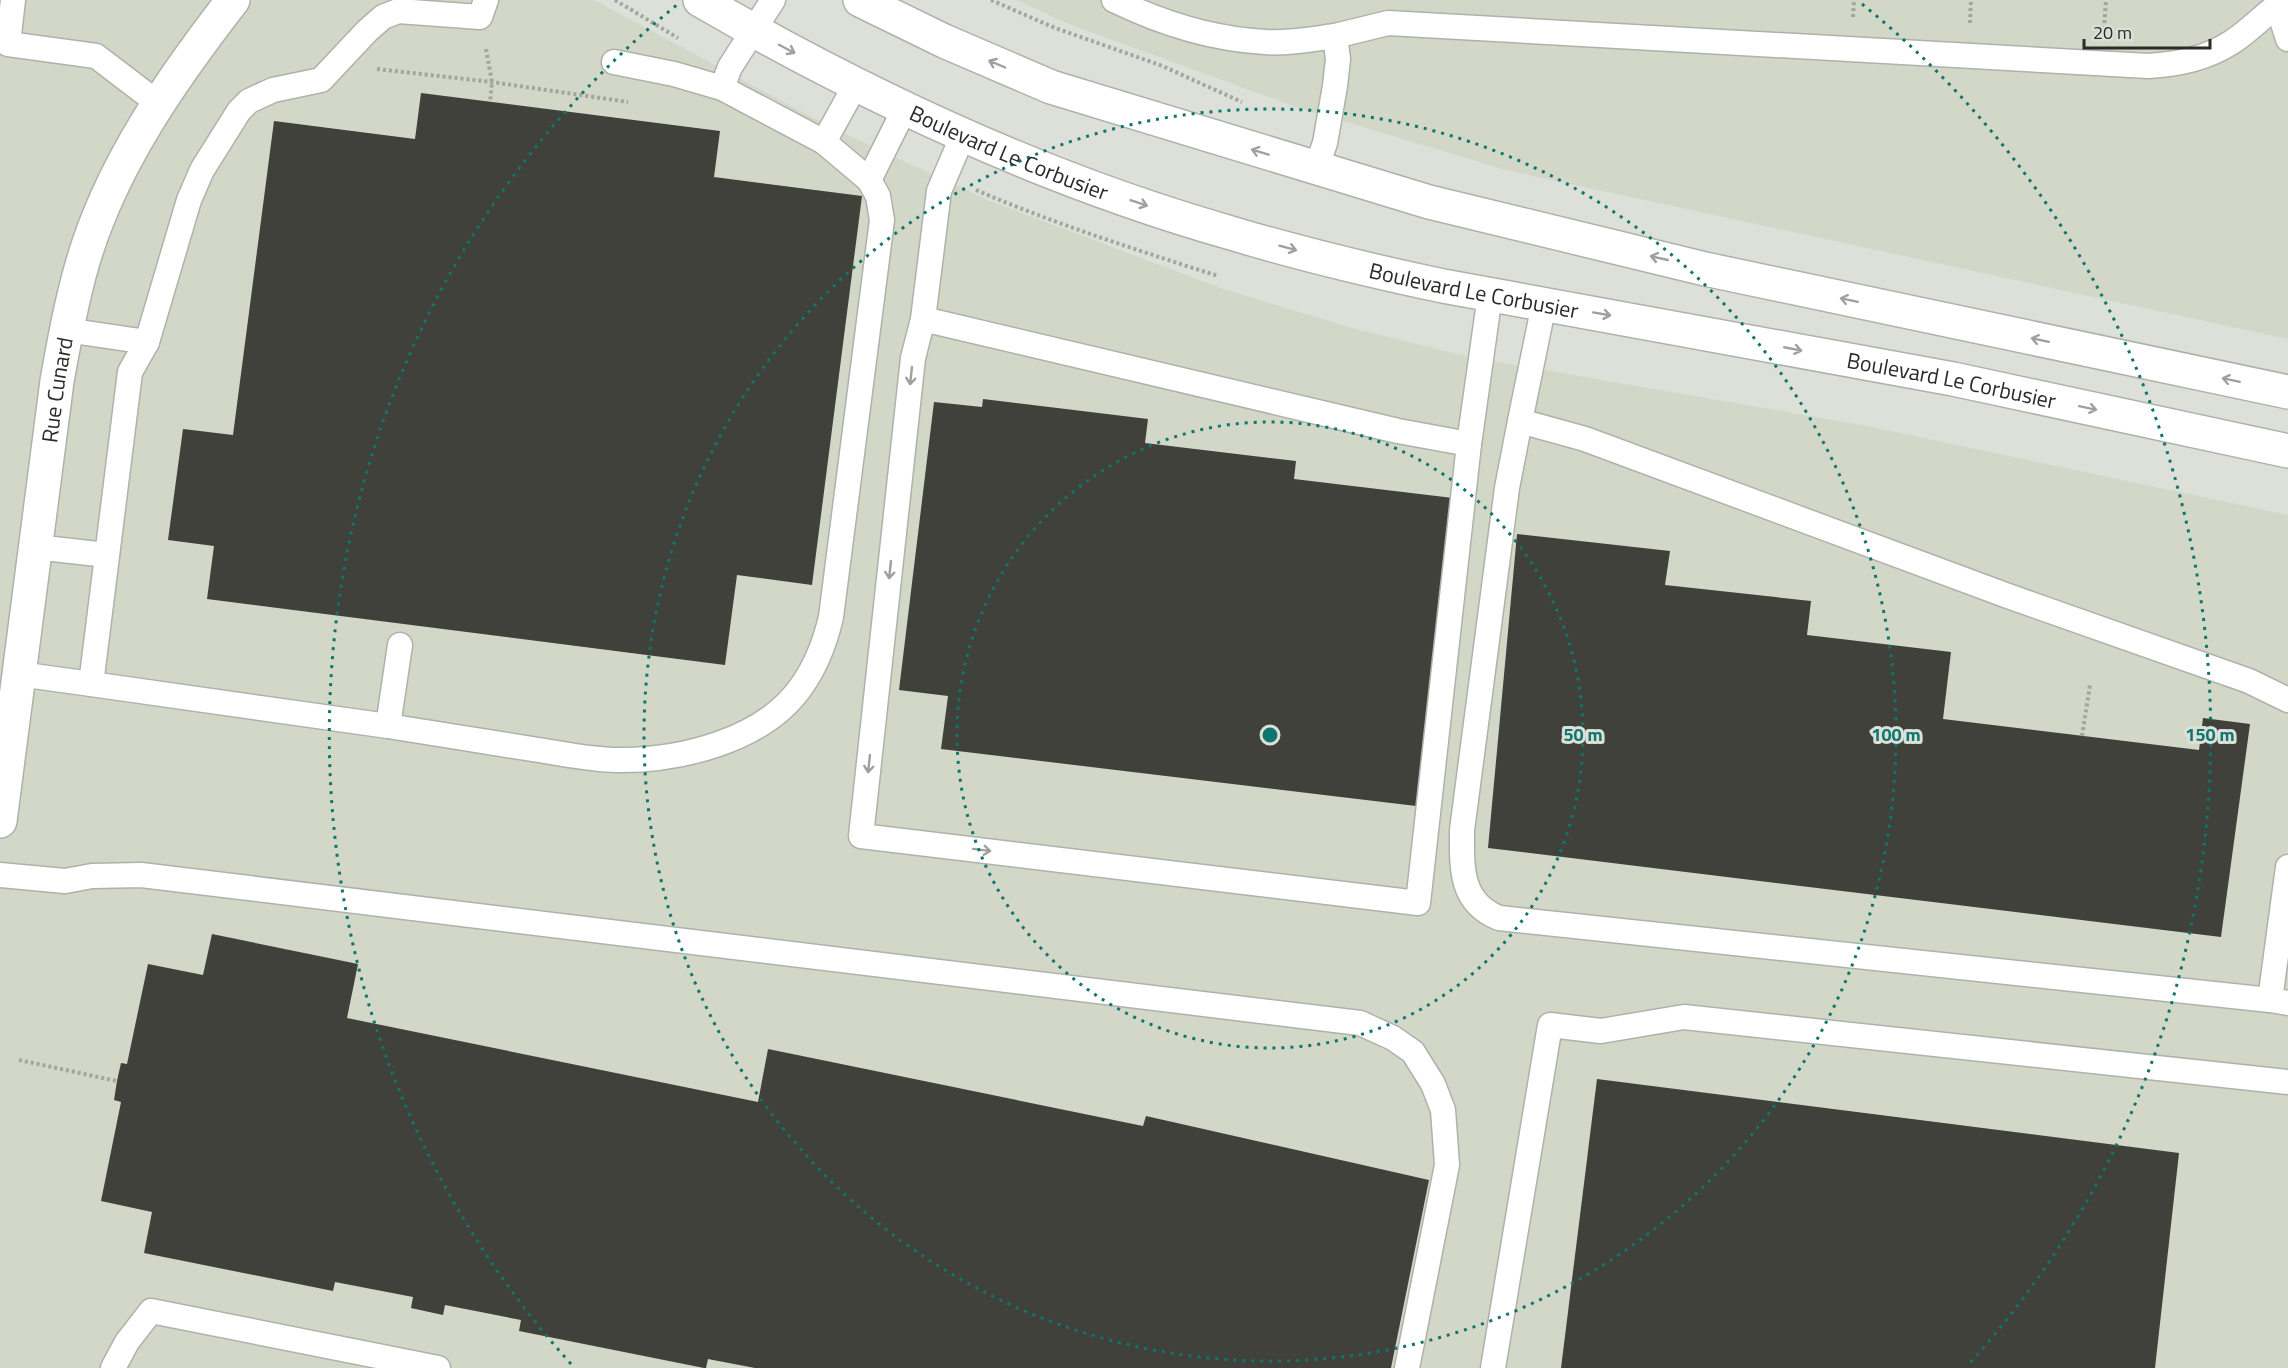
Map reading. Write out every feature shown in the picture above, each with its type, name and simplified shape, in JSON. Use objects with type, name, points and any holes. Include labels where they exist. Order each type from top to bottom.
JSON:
[{"type":"street","name":"Rue Cunard","points":[[0,821],[57,381],[82,263],[109,195],[140,134],[186,63],[233,0]]},
{"type":"street","name":"Boulevard Le Corbusier","points":[[700,0],[753,31],[856,84],[963,135],[1070,179],[1231,233],[1380,272],[1953,379],[2288,451]]},
{"type":"street","points":[[860,0],[944,41],[1051,87],[1429,202],[1623,250],[2288,392]]},
{"type":"lane","points":[[13,0],[8,44],[96,56],[159,104]]},
{"type":"lane","points":[[91,684],[130,372],[147,342],[189,200],[202,170],[239,111],[249,101],[273,90],[321,80],[383,16],[398,11],[480,17],[486,0]]},
{"type":"lane","points":[[722,88],[730,68],[773,0]]},
{"type":"lane","points":[[1114,0],[1172,25],[1226,38],[1267,43],[1335,36],[1388,23],[2148,66],[2179,63],[2204,56],[2231,43],[2279,2],[2288,39]]},
{"type":"lane","points":[[1316,169],[1325,143],[1335,86],[1338,59],[1335,36]]},
{"type":"lane","points":[[19,674],[388,726],[599,759],[667,757],[708,748],[752,728],[776,713],[800,690],[816,663],[831,617],[882,220],[878,196],[869,180],[824,142],[722,88],[674,74],[614,62]]},
{"type":"lane","points":[[824,142],[856,84]]},
{"type":"lane","points":[[869,180],[905,108]]},
{"type":"lane","points":[[963,135],[939,191],[922,319],[912,358],[861,836],[1418,903],[1469,444],[1490,294]]},
{"type":"lane","points":[[1544,304],[1506,488],[1462,830],[1462,863],[1465,883],[1473,901],[1486,913],[1511,919],[2279,1002],[2288,867]]},
{"type":"lane","points":[[922,319],[1398,431],[1469,444]]},
{"type":"lane","points":[[66,330],[147,342]]},
{"type":"lane","points":[[1520,421],[1596,443],[1997,592],[2249,681],[2288,700]]},
{"type":"lane","points":[[35,547],[107,555]]},
{"type":"lane","points":[[388,726],[400,645]]},
{"type":"lane","points":[[0,875],[65,881],[92,876],[141,875],[1360,1023],[1393,1038],[1413,1053],[1433,1084],[1443,1110],[1447,1165],[1407,1368]]},
{"type":"lane","points":[[1493,1368],[1550,1025],[1601,1031],[1684,1017],[2288,1082]]},
{"type":"lane","points":[[113,1368],[127,1342],[151,1311],[438,1368]]},
{"type":"path","points":[[991,0],[1055,28],[1161,65],[1230,98],[1251,105]]},
{"type":"path","points":[[2105,6],[2106,0]]},
{"type":"path","points":[[418,74],[492,82],[634,103]]},
{"type":"path","points":[[490,102],[492,82]]},
{"type":"path","name":"Boulevard Le Corbusier","points":[[967,186],[1016,207],[1120,245],[1218,276]]},
{"type":"path","points":[[2082,736],[2090,685]]},
{"type":"path","points":[[19,1060],[117,1081]]},
{"type":"shaded area","points":[[0,0],[594,0],[830,127],[990,201],[1223,289],[1352,328],[1469,357],[1862,425],[2288,515],[2288,1368],[0,1368]]},
{"type":"shaded area","points":[[1017,0],[2288,0],[2288,339],[1506,170],[1293,106],[1066,23]]},
{"type":"building","points":[[421,93],[720,131],[714,177],[862,196],[812,585],[737,575],[725,665],[207,599],[214,546],[168,540],[183,429],[233,435],[274,121],[415,139]]},
{"type":"building","points":[[983,399],[1148,419],[1145,443],[1296,461],[1294,479],[1453,498],[1416,806],[941,749],[948,696],[899,690],[934,402],[982,407]]},
{"type":"building","points":[[1517,534],[1670,551],[1665,585],[1811,601],[1807,635],[1951,652],[1943,719],[2199,750],[2203,718],[2250,724],[2221,937],[1488,848]]},
{"type":"building","points":[[212,934],[358,964],[347,1018],[758,1102],[768,1049],[1143,1126],[1146,1116],[1429,1180],[1391,1368],[755,1368],[708,1359],[706,1368],[704,1368],[519,1331],[521,1320],[445,1305],[443,1315],[411,1308],[413,1297],[335,1282],[333,1291],[144,1253],[152,1212],[101,1201],[121,1102],[114,1100],[117,1081],[121,1063],[127,1064],[148,964],[203,975]]},
{"type":"building","points":[[1597,1079],[2179,1153],[2155,1368],[1561,1368]]}]
